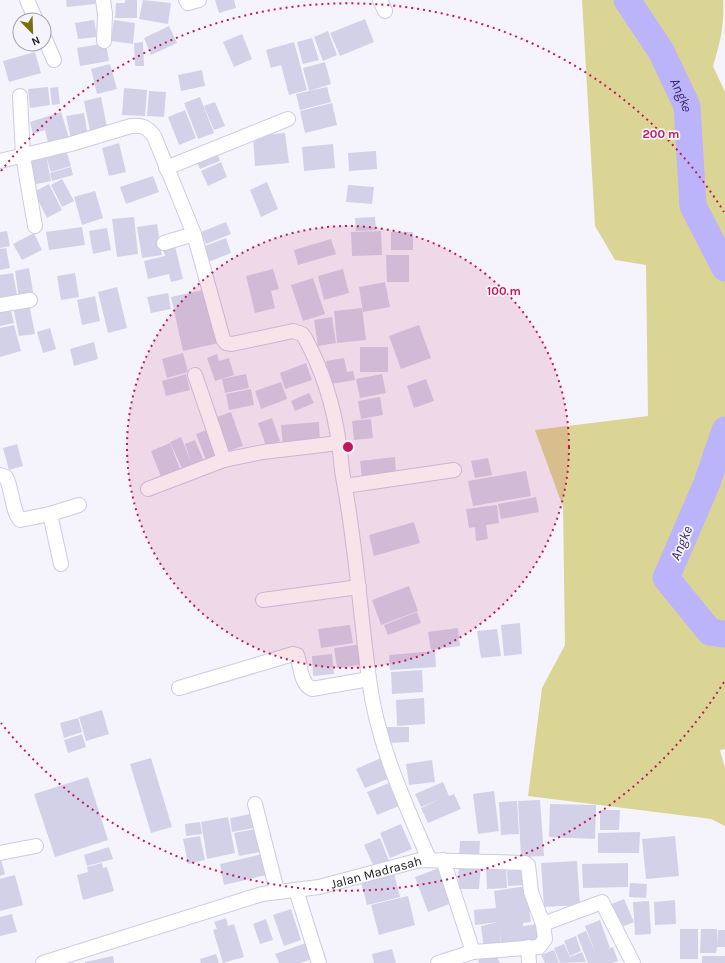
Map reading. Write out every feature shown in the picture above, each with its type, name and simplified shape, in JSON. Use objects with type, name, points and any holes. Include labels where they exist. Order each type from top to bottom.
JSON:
[{"type":"street","points":[[27,0],[32,12]]},
{"type":"street","points":[[103,0],[105,14],[104,41]]},
{"type":"street","points":[[186,0],[188,3],[199,0]]},
{"type":"street","points":[[51,52],[54,60]]},
{"type":"street","points":[[20,96],[23,156],[35,226]]},
{"type":"street","points":[[166,168],[288,119]]},
{"type":"street","points":[[0,161],[131,126],[141,125],[148,128],[154,136],[194,234],[223,339],[226,343],[232,344],[293,331],[302,334],[320,367],[326,384],[339,443],[359,587],[369,680],[385,752],[429,859]]},
{"type":"street","points":[[164,243],[194,234]]},
{"type":"street","points":[[0,305],[30,300]]},
{"type":"street","points":[[195,375],[224,460]]},
{"type":"street","points":[[148,489],[224,460],[263,452],[339,443]]},
{"type":"street","points":[[346,486],[454,470]]},
{"type":"street","points":[[0,475],[6,477],[9,482],[20,520],[50,514],[79,505]]},
{"type":"street","points":[[50,514],[61,564]]},
{"type":"street","points":[[263,600],[359,587]]},
{"type":"street","points":[[179,688],[293,654],[298,658],[307,686],[312,689],[369,680]]},
{"type":"street","points":[[255,804],[277,891]]},
{"type":"street","points":[[0,854],[36,846]]},
{"type":"street","name":"Jalan Madrasah","points":[[43,963],[207,910],[277,891],[325,886],[397,866],[429,859],[525,863],[528,865],[532,892],[543,924]]},
{"type":"street","points":[[443,860],[473,952]]},
{"type":"street","points":[[296,890],[318,963]]},
{"type":"street","points":[[438,963],[473,952],[539,947],[544,942],[543,924],[602,902],[633,963]]},
{"type":"street","points":[[528,948],[529,963]]},
{"type":"shaded area","points":[[582,0],[723,0],[721,33],[713,66],[725,92],[725,749],[720,750],[725,768],[725,826],[711,819],[528,796],[542,688],[565,645],[563,507],[535,430],[648,416],[646,265],[615,260],[595,226]]},
{"type":"building","points":[[66,0],[95,0],[95,4],[67,7]]},
{"type":"building","points":[[125,0],[137,0],[137,18],[115,18],[116,3],[125,3]]},
{"type":"building","points":[[143,0],[171,3],[168,24],[139,19]]},
{"type":"building","points":[[215,0],[234,0],[236,8],[219,13]]},
{"type":"building","points":[[365,19],[374,42],[340,56],[330,33]]},
{"type":"building","points":[[94,20],[97,37],[78,39],[75,23]]},
{"type":"building","points":[[114,20],[135,23],[133,44],[111,41]]},
{"type":"building","points":[[169,26],[177,43],[151,55],[144,38]]},
{"type":"building","points":[[328,31],[337,55],[323,61],[314,37]]},
{"type":"building","points":[[242,34],[252,59],[234,67],[223,42]]},
{"type":"building","points":[[312,38],[319,60],[303,64],[297,42]]},
{"type":"building","points":[[143,42],[144,66],[135,66],[134,43]]},
{"type":"building","points":[[294,42],[307,90],[289,95],[281,65],[271,68],[266,50]]},
{"type":"building","points":[[106,43],[109,61],[80,66],[77,48]]},
{"type":"building","points":[[35,52],[41,73],[9,82],[3,61]]},
{"type":"building","points":[[325,62],[331,84],[309,91],[303,68]]},
{"type":"building","points":[[110,64],[117,89],[97,94],[91,69]]},
{"type":"building","points":[[202,70],[205,86],[181,91],[178,75]]},
{"type":"building","points":[[48,87],[50,105],[30,108],[28,89]]},
{"type":"building","points":[[58,87],[60,104],[52,105],[50,88]]},
{"type":"building","points":[[327,87],[331,102],[300,110],[296,94]]},
{"type":"building","points":[[124,88],[147,90],[145,116],[122,115]]},
{"type":"building","points":[[149,91],[166,92],[164,117],[147,116]]},
{"type":"building","points":[[101,97],[107,127],[90,131],[84,101]]},
{"type":"building","points":[[200,97],[214,133],[198,139],[184,103]]},
{"type":"building","points":[[215,102],[225,126],[214,130],[204,106]]},
{"type":"building","points":[[332,103],[337,125],[305,133],[300,111]]},
{"type":"building","points":[[185,110],[196,138],[179,145],[168,117]]},
{"type":"building","points":[[61,112],[70,141],[49,147],[45,130],[33,134],[30,122]]},
{"type":"building","points":[[84,113],[88,136],[71,139],[66,116]]},
{"type":"building","points":[[285,133],[289,163],[255,166],[253,136]]},
{"type":"building","points":[[119,143],[126,172],[109,176],[102,148]]},
{"type":"building","points":[[333,144],[335,168],[304,171],[302,147]]},
{"type":"building","points":[[66,150],[71,166],[51,172],[46,156]]},
{"type":"building","points":[[216,151],[220,161],[200,169],[195,159]]},
{"type":"building","points":[[376,151],[377,169],[349,171],[348,153]]},
{"type":"building","points":[[46,155],[51,181],[32,185],[27,159]]},
{"type":"building","points":[[221,162],[227,177],[208,186],[201,171]]},
{"type":"building","points":[[71,167],[73,175],[52,181],[50,173]]},
{"type":"building","points":[[153,176],[159,192],[126,204],[120,187]]},
{"type":"building","points":[[62,179],[74,201],[62,207],[51,185]]},
{"type":"building","points":[[267,182],[278,209],[261,217],[250,190]]},
{"type":"building","points":[[49,184],[62,210],[47,218],[34,192]]},
{"type":"building","points":[[348,185],[374,187],[372,204],[346,202]]},
{"type":"building","points":[[95,191],[103,218],[82,225],[74,197]]},
{"type":"building","points":[[134,217],[138,254],[117,257],[112,219]]},
{"type":"building","points":[[375,217],[376,230],[356,231],[355,218]]},
{"type":"building","points":[[226,222],[231,234],[206,244],[201,232]]},
{"type":"building","points":[[157,224],[162,255],[142,258],[137,227]]},
{"type":"building","points":[[82,227],[85,245],[49,250],[46,232]]},
{"type":"building","points":[[107,228],[111,250],[93,254],[89,231]]},
{"type":"building","points":[[7,231],[10,246],[0,248],[0,232]]},
{"type":"building","points":[[381,231],[382,255],[352,256],[351,232]]},
{"type":"building","points":[[391,232],[413,232],[413,250],[391,250]]},
{"type":"building","points":[[34,233],[42,250],[22,260],[13,244]]},
{"type":"building","points":[[226,238],[231,253],[208,262],[202,247]]},
{"type":"building","points":[[331,239],[336,254],[298,265],[294,250]]},
{"type":"building","points":[[175,246],[183,279],[171,282],[169,274],[148,279],[144,261],[165,256],[163,249]]},
{"type":"building","points":[[6,248],[10,268],[0,270],[0,249]]},
{"type":"building","points":[[386,255],[409,255],[409,282],[387,282]]},
{"type":"building","points":[[29,268],[34,297],[19,299],[15,271]]},
{"type":"building","points":[[273,269],[279,289],[271,291],[275,308],[255,313],[246,276]]},
{"type":"building","points":[[343,269],[349,293],[324,300],[318,276]]},
{"type":"building","points":[[13,273],[18,300],[0,303],[0,275]]},
{"type":"building","points":[[75,273],[79,297],[61,300],[57,276]]},
{"type":"building","points":[[313,278],[325,314],[303,321],[291,285]]},
{"type":"building","points":[[385,282],[390,307],[363,312],[359,287]]},
{"type":"building","points":[[117,287],[127,328],[108,333],[98,292]]},
{"type":"building","points":[[207,289],[219,343],[183,351],[171,297]]},
{"type":"building","points":[[168,293],[171,309],[151,313],[147,297]]},
{"type":"building","points":[[95,296],[100,321],[82,325],[77,300]]},
{"type":"building","points":[[29,304],[35,334],[19,336],[13,307]]},
{"type":"building","points":[[10,307],[14,323],[0,326],[0,309]]},
{"type":"building","points":[[362,308],[366,340],[337,343],[334,311]]},
{"type":"building","points":[[332,317],[336,343],[318,346],[314,320]]},
{"type":"building","points":[[14,325],[21,351],[0,357],[0,328]]},
{"type":"building","points":[[419,325],[431,358],[401,369],[389,336]]},
{"type":"building","points":[[50,328],[56,349],[43,353],[37,332]]},
{"type":"building","points":[[94,342],[98,359],[74,366],[70,349]]},
{"type":"building","points":[[360,347],[388,347],[388,372],[360,372]]},
{"type":"building","points":[[183,353],[188,372],[167,378],[162,359]]},
{"type":"building","points":[[217,354],[219,361],[229,358],[234,375],[215,381],[207,358]]},
{"type":"building","points":[[344,358],[347,372],[353,371],[355,380],[331,384],[326,361]]},
{"type":"building","points":[[306,363],[312,380],[285,389],[280,373]]},
{"type":"building","points":[[186,374],[190,390],[166,396],[162,381]]},
{"type":"building","points":[[246,374],[249,388],[225,393],[222,379]]},
{"type":"building","points":[[382,374],[386,393],[360,398],[356,379]]},
{"type":"building","points":[[426,379],[434,401],[414,408],[407,386]]},
{"type":"building","points":[[281,382],[287,399],[261,409],[255,391]]},
{"type":"building","points":[[251,389],[254,405],[229,410],[226,394]]},
{"type":"building","points":[[309,393],[314,403],[295,411],[291,401]]},
{"type":"building","points":[[380,397],[383,415],[361,419],[358,401]]},
{"type":"building","points":[[231,412],[243,446],[223,453],[211,419]]},
{"type":"building","points":[[272,418],[280,441],[266,446],[258,423]]},
{"type":"building","points":[[371,419],[373,438],[354,440],[352,421]]},
{"type":"building","points":[[319,422],[320,444],[283,446],[281,425]]},
{"type":"building","points":[[212,428],[222,454],[206,460],[196,434]]},
{"type":"building","points":[[181,437],[192,464],[185,444],[195,440],[205,464],[184,473],[170,442]]},
{"type":"building","points":[[170,443],[182,474],[163,482],[151,451]]},
{"type":"building","points":[[17,444],[23,466],[9,470],[3,448]]},
{"type":"building","points":[[395,457],[396,474],[362,478],[360,461]]},
{"type":"building","points":[[488,458],[492,475],[475,478],[471,461]]},
{"type":"building","points":[[526,471],[531,496],[473,506],[468,481]]},
{"type":"building","points":[[536,497],[539,512],[501,519],[498,504]]},
{"type":"building","points":[[497,505],[499,523],[486,525],[488,539],[476,541],[475,527],[469,528],[466,509]]},
{"type":"building","points":[[414,522],[420,543],[374,556],[369,535]]},
{"type":"building","points":[[409,586],[418,611],[381,625],[372,600]]},
{"type":"building","points":[[417,612],[421,623],[388,635],[384,625]]},
{"type":"building","points":[[520,623],[522,654],[504,656],[501,625]]},
{"type":"building","points":[[350,625],[353,643],[321,648],[318,629]]},
{"type":"building","points":[[458,628],[460,646],[431,650],[428,632]]},
{"type":"building","points":[[497,629],[501,656],[481,658],[477,631]]},
{"type":"building","points":[[363,644],[366,664],[337,668],[334,648]]},
{"type":"building","points":[[435,651],[436,667],[390,670],[389,655]]},
{"type":"building","points":[[332,654],[334,674],[313,676],[312,656]]},
{"type":"building","points":[[422,670],[423,692],[392,694],[391,672]]},
{"type":"building","points":[[424,698],[425,724],[397,726],[396,700]]},
{"type":"building","points":[[102,710],[109,734],[86,741],[79,717]]},
{"type":"building","points":[[78,718],[82,732],[64,738],[60,723]]},
{"type":"building","points":[[386,727],[409,727],[409,742],[387,743]]},
{"type":"building","points":[[82,734],[86,747],[68,753],[64,740]]},
{"type":"building","points":[[151,758],[172,827],[151,833],[130,764]]},
{"type":"building","points":[[381,758],[390,778],[365,788],[356,769]]},
{"type":"building","points":[[432,760],[435,782],[409,785],[406,764]]},
{"type":"building","points":[[88,777],[108,840],[55,857],[34,794]]},
{"type":"building","points":[[443,782],[449,796],[454,794],[461,809],[428,823],[421,808],[440,799],[421,807],[415,794]]},
{"type":"building","points":[[389,783],[399,806],[377,815],[367,792]]},
{"type":"building","points":[[494,791],[499,831],[478,834],[473,794]]},
{"type":"building","points":[[540,800],[544,856],[521,857],[518,801]]},
{"type":"building","points":[[517,801],[519,834],[501,835],[499,802]]},
{"type":"building","points":[[550,804],[596,805],[595,839],[549,837]]},
{"type":"building","points":[[600,810],[620,810],[619,830],[600,830]]},
{"type":"building","points":[[256,813],[259,827],[232,832],[230,818]]},
{"type":"building","points":[[228,817],[235,853],[207,859],[201,822]]},
{"type":"building","points":[[200,822],[202,834],[186,836],[185,824]]},
{"type":"building","points":[[401,824],[412,849],[390,858],[380,833]]},
{"type":"building","points":[[255,829],[260,852],[239,856],[234,833]]},
{"type":"building","points":[[640,832],[639,853],[598,853],[598,833]]},
{"type":"building","points":[[200,836],[205,860],[188,864],[183,839]]},
{"type":"building","points":[[675,836],[679,876],[646,879],[642,839]]},
{"type":"building","points":[[380,838],[389,861],[374,867],[364,845]]},
{"type":"building","points":[[460,841],[480,841],[479,860],[459,859]]},
{"type":"building","points":[[109,847],[113,859],[87,866],[84,855]]},
{"type":"building","points":[[262,854],[266,875],[224,885],[220,864]]},
{"type":"building","points":[[0,856],[5,874],[0,876]]},
{"type":"building","points":[[577,861],[580,905],[544,907],[541,863]]},
{"type":"building","points":[[102,863],[103,868],[107,867],[114,891],[83,900],[77,875],[88,872],[87,867]]},
{"type":"building","points":[[459,863],[481,864],[479,889],[458,889]]},
{"type":"building","points":[[628,863],[628,887],[583,888],[582,864]]},
{"type":"building","points":[[442,867],[455,902],[428,912],[415,877]]},
{"type":"building","points":[[506,867],[507,888],[487,889],[486,868]]},
{"type":"building","points":[[525,869],[526,885],[508,886],[507,871]]},
{"type":"building","points":[[394,873],[400,897],[367,905],[361,882]]},
{"type":"building","points":[[15,875],[23,905],[0,911],[0,879]]},
{"type":"building","points":[[630,883],[647,884],[646,898],[629,897]]},
{"type":"building","points":[[526,886],[531,922],[523,923],[523,926],[538,924],[541,944],[502,949],[500,932],[501,946],[484,949],[481,926],[498,922],[475,925],[474,910],[496,908],[494,891]]},
{"type":"building","points":[[408,896],[415,925],[379,935],[371,905]]},
{"type":"building","points":[[624,899],[634,922],[619,928],[609,905]]},
{"type":"building","points":[[675,900],[676,924],[655,925],[654,902]]},
{"type":"building","points":[[649,901],[651,934],[635,935],[633,902]]},
{"type":"building","points":[[291,909],[301,940],[284,946],[273,915]]},
{"type":"building","points":[[12,914],[17,932],[0,936],[0,917]]},
{"type":"building","points":[[226,918],[228,926],[234,924],[244,957],[223,963],[213,930],[217,929],[214,922]]},
{"type":"building","points":[[266,919],[273,940],[260,944],[253,924]]},
{"type":"building","points":[[600,920],[610,948],[603,951],[613,947],[618,961],[612,963],[588,963],[577,935],[586,931],[596,954],[585,926]]},
{"type":"building","points":[[680,929],[698,929],[698,959],[680,959]]},
{"type":"building","points":[[701,929],[717,929],[717,944],[718,930],[725,930],[725,947],[717,947],[716,953],[700,953]]},
{"type":"building","points":[[576,936],[581,951],[570,956],[564,941]]},
{"type":"building","points":[[306,943],[312,959],[300,963],[279,963],[275,954]]},
{"type":"building","points":[[564,944],[570,957],[582,952],[586,962],[560,963],[554,948]]},
{"type":"building","points":[[392,949],[396,963],[374,963],[372,954]]},
{"type":"building","points":[[554,950],[559,963],[545,963],[541,955]]},
{"type":"building","points":[[495,953],[500,963],[479,963],[478,960]]},
{"type":"building","points":[[216,954],[219,963],[201,963],[200,959]]},
{"type":"building","points":[[113,956],[114,963],[85,963],[85,962]]},
{"type":"building","points":[[702,956],[725,956],[725,963],[702,963]]},
{"type":"waterway","name":"Angke","points":[[627,0],[661,51],[687,106],[693,206],[725,268]]},
{"type":"waterway","name":"Angke","points":[[725,430],[707,483],[666,578],[710,632],[725,634]]}]
